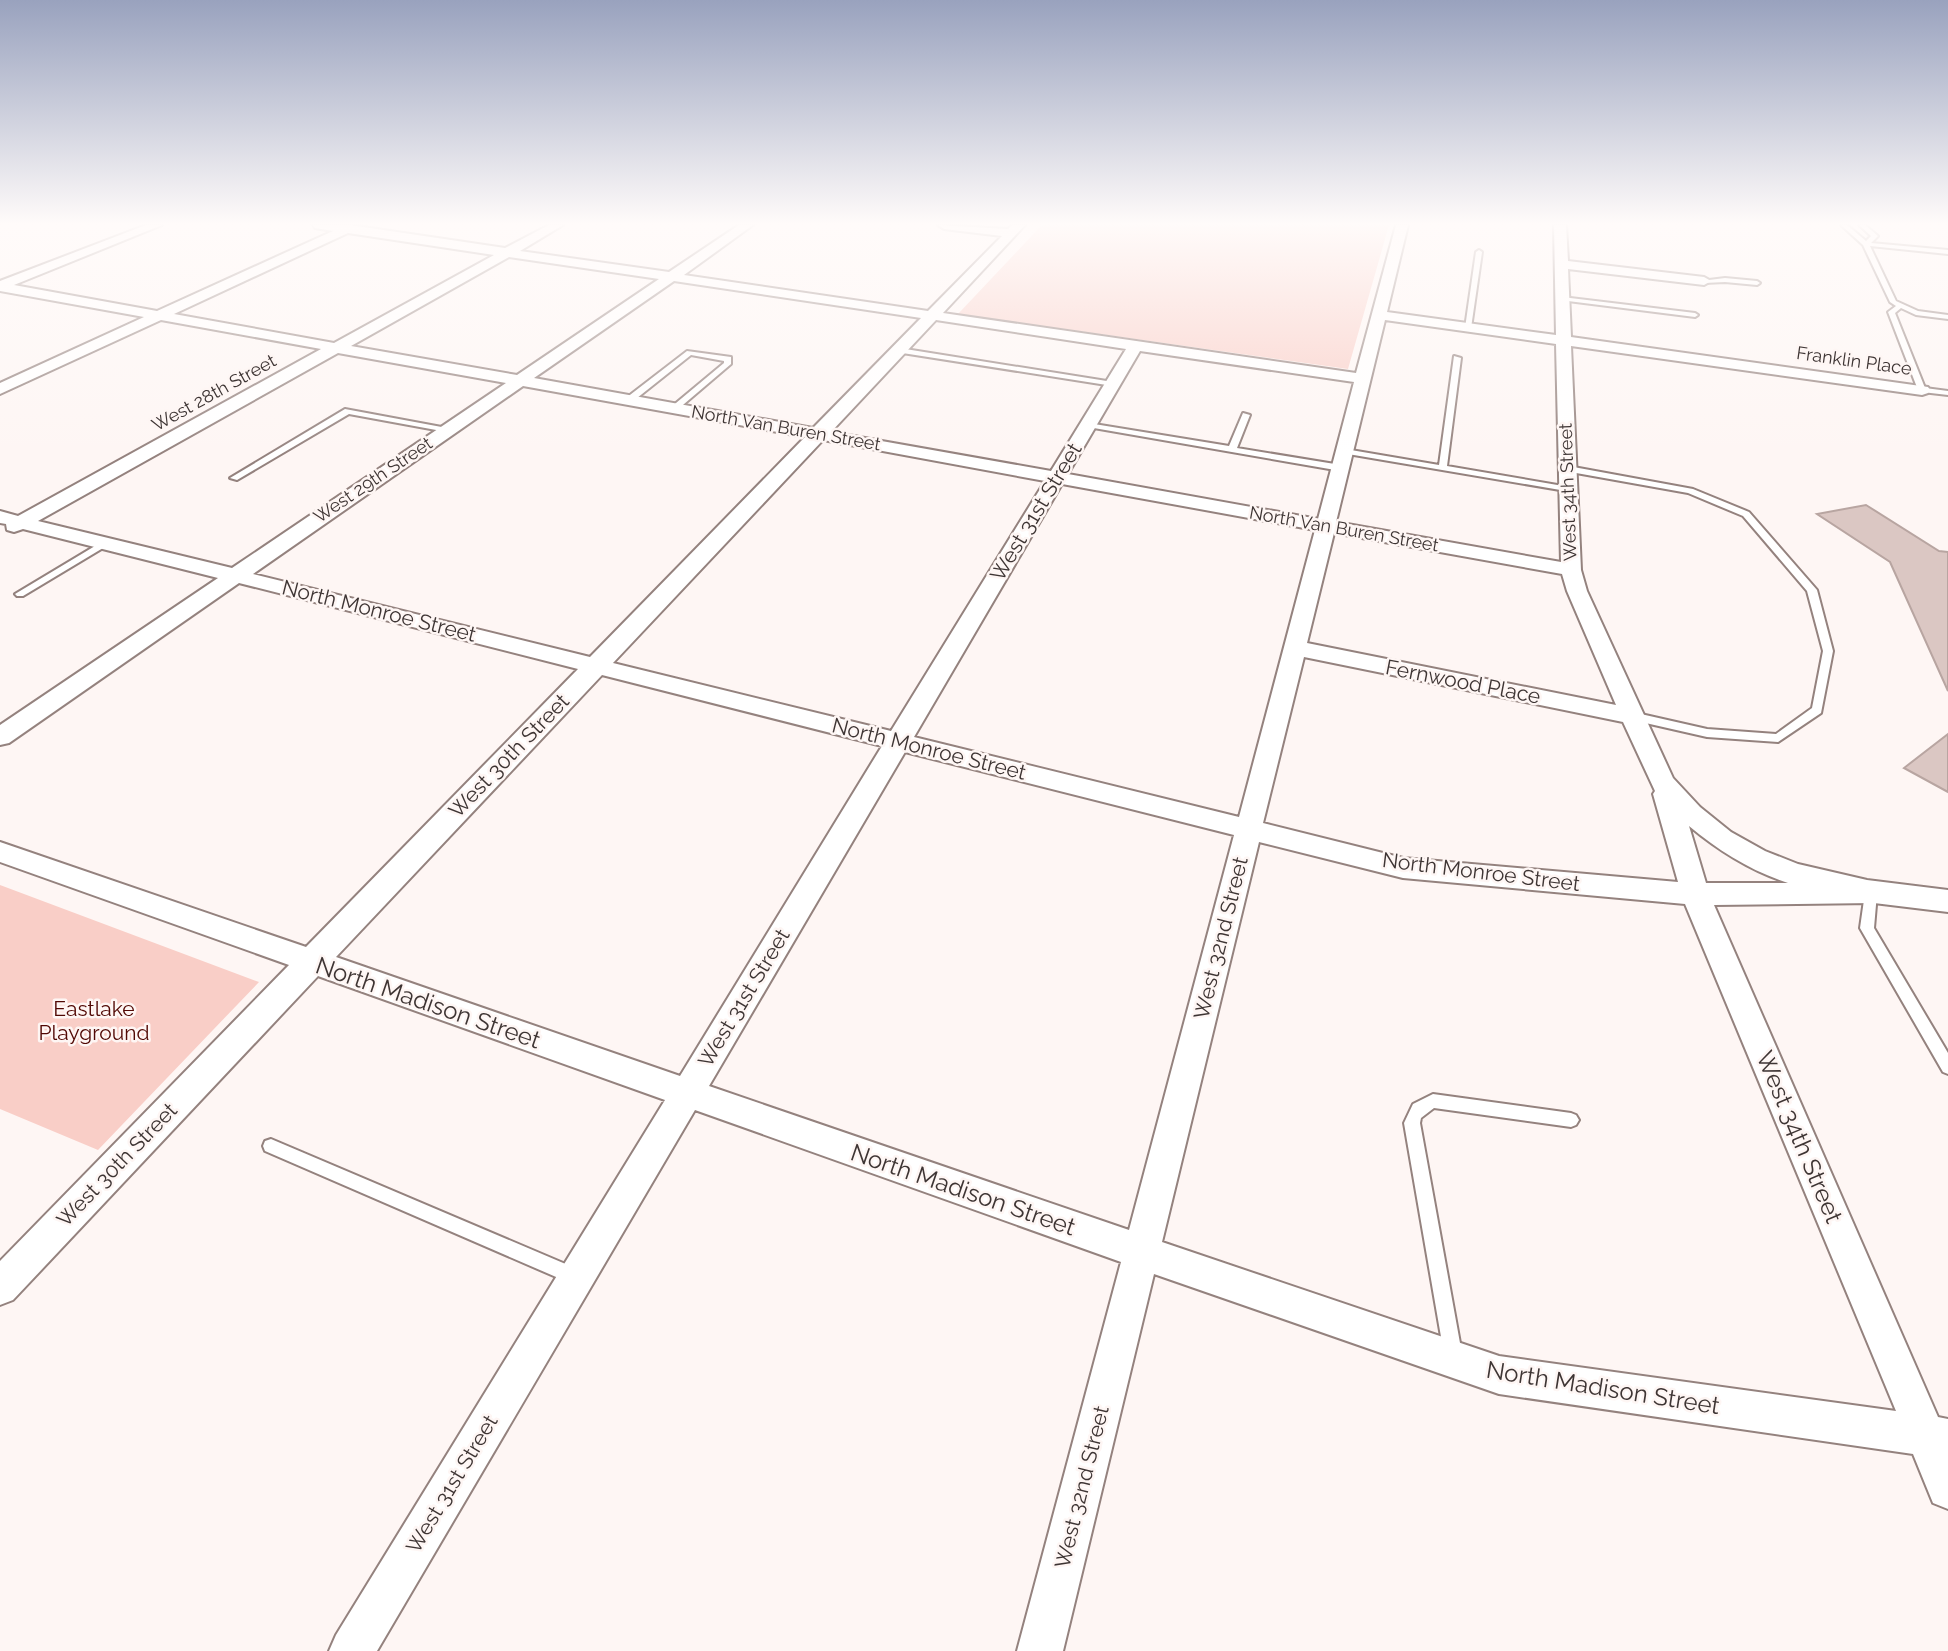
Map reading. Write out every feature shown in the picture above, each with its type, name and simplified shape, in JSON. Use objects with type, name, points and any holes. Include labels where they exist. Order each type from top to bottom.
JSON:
[{"type":"street","name":"North Van Buren Street","points":[[82,302],[1571,570]]},
{"type":"street","points":[[0,389],[188,302]]},
{"type":"street","name":"West 28th Street","points":[[7,524],[417,302]]},
{"type":"street","name":"West 29th Street","points":[[0,737],[633,302]]},
{"type":"street","points":[[845,302],[1363,379]]},
{"type":"street","name":"West 30th Street","points":[[0,1287],[945,302]]},
{"type":"street","name":"West 32nd Street","points":[[1040,1651],[1383,302]]},
{"type":"street","name":"West 34th Street","points":[[1562,302],[1571,570],[1577,591],[1662,782],[1695,894],[1937,1438],[1948,1488]]},
{"type":"street","name":"Franklin Place","points":[[1379,316],[1923,390]]},
{"type":"street","name":"West 31st Street","points":[[352,1651],[1136,345]]},
{"type":"street","name":"North Monroe Street","points":[[7,524],[105,543],[235,575],[1403,868],[1695,894],[1871,893],[1948,901]]},
{"type":"street","name":"Fernwood Place","points":[[1295,648],[1632,716]]},
{"type":"street","name":"West 34th Street","points":[[1662,782],[1683,808],[1719,838]]},
{"type":"street","name":"North Monroe Street","points":[[1719,838],[1749,856],[1789,874],[1871,893]]},
{"type":"street","name":"North Madison Street","points":[[0,852],[1455,1362],[1499,1375],[1937,1438]]},
{"type":"lane","points":[[1468,328],[1472,302]]},
{"type":"lane","points":[[1586,302],[1695,316]]},
{"type":"lane","points":[[1893,302],[1916,313],[1948,317]]},
{"type":"lane","points":[[1900,306],[1891,312],[1923,390]]},
{"type":"lane","points":[[899,350],[1113,384]]},
{"type":"lane","points":[[629,400],[690,353],[728,359],[727,364],[674,408]]},
{"type":"lane","points":[[1443,468],[1457,358]]},
{"type":"lane","name":"Franklin Place","points":[[1923,390],[1948,393]]},
{"type":"lane","points":[[234,478],[348,411],[447,430]]},
{"type":"lane","points":[[1232,449],[1247,415]]},
{"type":"lane","points":[[1088,425],[1232,449],[1443,468],[1569,490]]},
{"type":"lane","points":[[1568,469],[1690,491],[1746,514],[1812,590],[1828,651],[1817,710],[1778,738],[1707,733],[1632,716]]},
{"type":"lane","points":[[20,594],[105,543]]},
{"type":"lane","points":[[1871,893],[1867,928],[1948,1067]]},
{"type":"lane","points":[[1455,1362],[1414,1138],[1413,1114],[1419,1107],[1433,1101],[1571,1120]]},
{"type":"lane","points":[[271,1146],[576,1278]]},
{"type":"green space","points":[[969,302],[1367,302],[1348,369],[958,314]]},
{"type":"green space","name":"Eastlake Playground","points":[[0,885],[259,982],[98,1150],[0,1109]]},
{"type":"building","points":[[1866,505],[1939,551],[1948,552],[1948,691],[1890,562],[1817,514]]},
{"type":"building","points":[[1948,734],[1948,792],[1904,768]]}]
